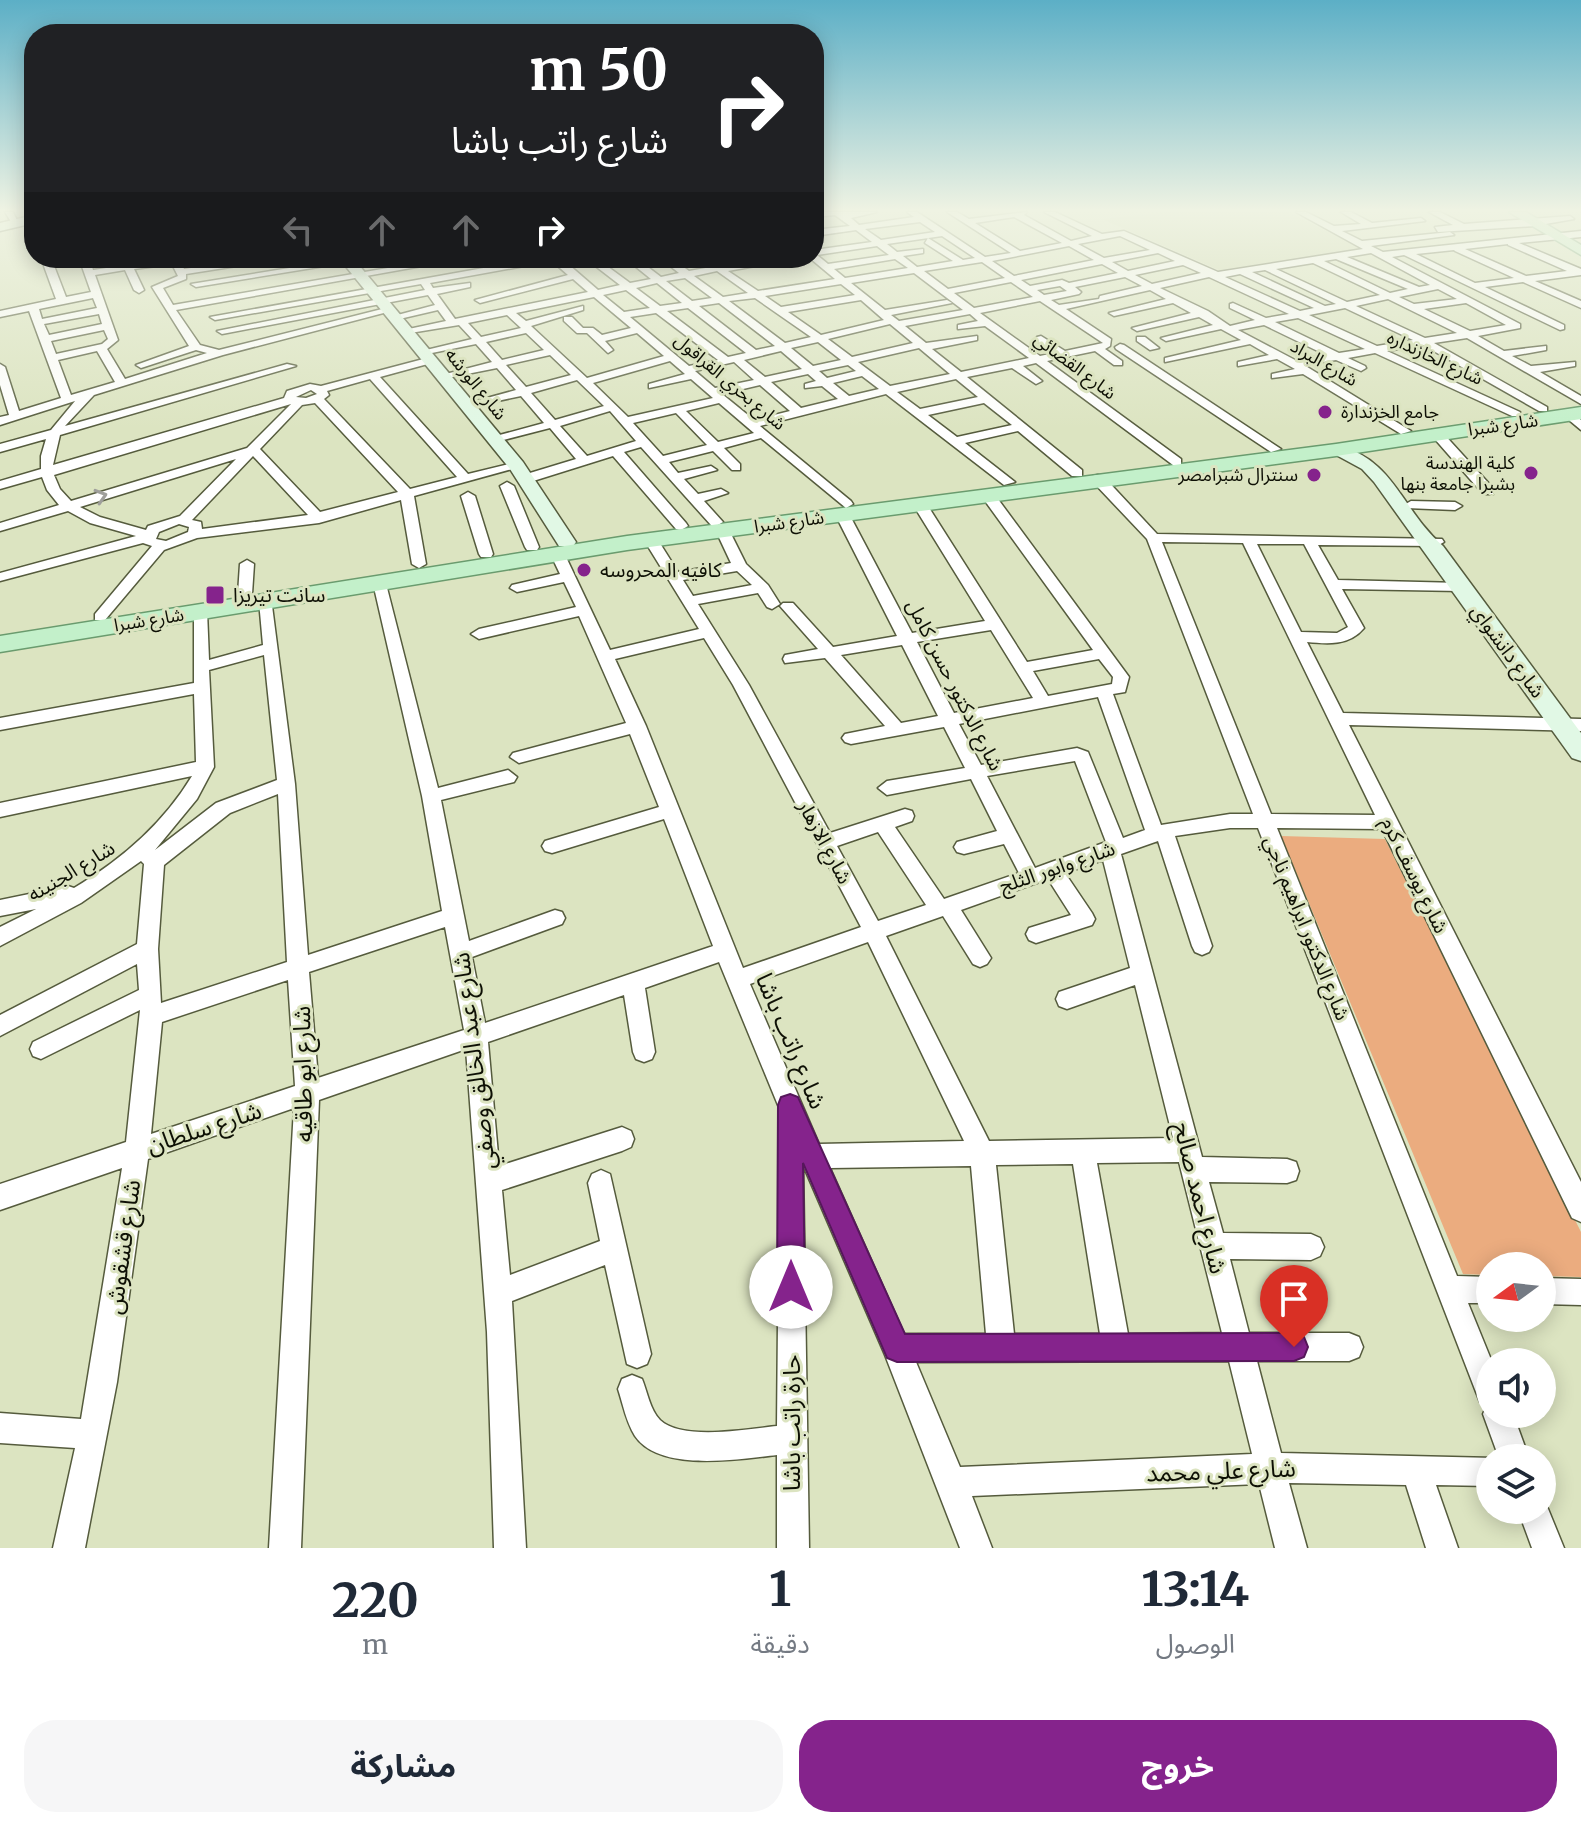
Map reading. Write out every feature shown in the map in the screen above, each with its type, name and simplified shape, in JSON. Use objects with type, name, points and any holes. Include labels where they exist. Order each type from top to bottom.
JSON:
[{"type":"main road","name":"شارع شبرا","points":[[882,504],[919,503],[987,494],[1177,462],[1543,409],[1579,412]]},
{"type":"main road","name":"شارع شبرا","points":[[626,538],[651,540],[720,526],[882,504],[1009,482],[1336,450],[1579,412]]},
{"type":"main road","name":"شارع شبرا","points":[[0,633],[100,617],[380,583],[681,526],[720,526]]},
{"type":"main road","name":"شارع شبرا","points":[[0,644],[199,611],[419,564],[532,547],[562,548]]},
{"type":"street","points":[[56,284],[62,301]]},
{"type":"street","points":[[53,358],[100,347],[113,340],[93,284]]},
{"type":"street","points":[[0,314],[62,301],[112,284]]},
{"type":"street","points":[[136,284],[139,290]]},
{"type":"street","points":[[159,284],[157,286],[196,347]]},
{"type":"street","points":[[285,284],[318,328]]},
{"type":"street","points":[[170,308],[295,284]]},
{"type":"street","name":"شارع الورشه","points":[[367,284],[521,472],[562,548]]},
{"type":"street","points":[[222,331],[384,304],[414,284]]},
{"type":"street","points":[[425,284],[441,306],[478,340],[583,459]]},
{"type":"street","points":[[491,284],[527,327],[626,421],[720,526],[740,566],[830,652],[898,730]]},
{"type":"street","points":[[119,379],[318,328],[430,291],[465,285],[538,284]]},
{"type":"street","name":"شارع بحري القراقول","points":[[585,284],[753,424],[844,509]]},
{"type":"street","points":[[624,284],[762,380],[799,413]]},
{"type":"street","points":[[0,485],[319,394],[428,356],[527,327],[641,284]]},
{"type":"street","points":[[661,284],[753,353]]},
{"type":"street","points":[[701,284],[847,401]]},
{"type":"street","points":[[743,284],[849,360],[1009,482]]},
{"type":"street","points":[[790,284],[795,288]]},
{"type":"street","points":[[602,315],[658,310],[821,284]]},
{"type":"street","name":"شارع الدكتور ابراهيم ناجي","points":[[847,284],[1020,427],[1088,476],[1153,538],[1476,1354]]},
{"type":"street","name":"شارع القضائي","points":[[936,284],[1177,462]]},
{"type":"street","points":[[946,292],[991,284]]},
{"type":"street","points":[[1022,284],[1103,345],[1118,363]]},
{"type":"street","points":[[653,386],[753,353],[959,301],[1055,284]]},
{"type":"street","points":[[890,320],[972,311],[1076,292],[1064,284]]},
{"type":"street","points":[[1068,286],[1077,284]]},
{"type":"street","name":"شارع البراد","points":[[1145,284],[1305,370],[1405,431]]},
{"type":"street","points":[[1057,308],[1164,284]]},
{"type":"street","points":[[1238,284],[1326,324],[1339,326]]},
{"type":"street","points":[[1271,284],[1324,309]]},
{"type":"street","points":[[1302,284],[1425,342],[1543,409]]},
{"type":"street","points":[[1316,291],[1327,284]]},
{"type":"street","points":[[1369,284],[1468,334],[1529,370],[1579,412]]},
{"type":"street","points":[[1404,284],[1418,290]]},
{"type":"street","points":[[1434,284],[1442,287]]},
{"type":"street","points":[[1293,364],[1516,326],[1437,284]]},
{"type":"street","points":[[1470,284],[1560,327]]},
{"type":"street","points":[[1166,338],[1265,322],[1418,290],[1487,284]]},
{"type":"street","points":[[1537,284],[1581,305]]},
{"type":"street","points":[[465,285],[490,316]]},
{"type":"street","points":[[535,285],[555,303]]},
{"type":"street","points":[[480,300],[493,287]]},
{"type":"street","points":[[1348,290],[1371,300]]},
{"type":"street","points":[[644,299],[673,293]]},
{"type":"street","points":[[408,332],[601,297]]},
{"type":"street","points":[[780,310],[862,297]]},
{"type":"street","points":[[753,424],[888,390],[1103,345],[1120,346],[1200,314],[1268,298]]},
{"type":"street","points":[[1114,313],[1174,300]]},
{"type":"street","points":[[1415,307],[1470,300]]},
{"type":"street","points":[[215,317],[297,302],[441,306]]},
{"type":"street","points":[[824,303],[841,331]]},
{"type":"street","points":[[1233,306],[1361,368]]},
{"type":"street","points":[[33,307],[67,399]]},
{"type":"street","points":[[796,307],[808,318]]},
{"type":"street","points":[[40,322],[102,310]]},
{"type":"street","points":[[1367,314],[1399,311]]},
{"type":"street","points":[[568,319],[581,331],[589,330],[608,350]]},
{"type":"street","points":[[962,327],[988,322]]},
{"type":"street","points":[[1169,360],[1300,338],[1339,326],[1384,322]]},
{"type":"street","points":[[46,339],[108,326]]},
{"type":"street","points":[[867,326],[882,338]]},
{"type":"street","name":"شارع الخازنداره","points":[[1339,326],[1516,414]]},
{"type":"street","points":[[600,339],[639,329]]},
{"type":"street","points":[[626,421],[678,409],[762,380],[849,360],[973,338]]},
{"type":"street","points":[[274,339],[305,388],[319,394],[407,494],[419,564]]},
{"type":"street","points":[[1041,339],[1088,364]]},
{"type":"street","points":[[1120,346],[1275,449]]},
{"type":"street","points":[[100,347],[119,379]]},
{"type":"street","points":[[219,353],[196,347],[119,379],[79,403],[54,433],[45,472],[48,486],[70,505],[95,520],[151,540],[175,544],[194,534],[259,530],[319,519],[465,478],[521,472],[644,442]]},
{"type":"street","points":[[1502,354],[1542,348]]},
{"type":"street","points":[[446,377],[552,351]]},
{"type":"street","points":[[1242,364],[1278,356]]},
{"type":"street","points":[[469,406],[522,390],[673,357]]},
{"type":"street","points":[[1014,364],[1036,381]]},
{"type":"street","points":[[1529,370],[1571,364]]},
{"type":"street","points":[[0,448],[291,366]]},
{"type":"street","points":[[1276,376],[1305,370]]},
{"type":"street","points":[[1,372],[15,416]]},
{"type":"street","points":[[809,386],[865,372]]},
{"type":"street","points":[[372,375],[465,478]]},
{"type":"street","points":[[293,401],[291,393],[305,388]]},
{"type":"street","points":[[0,421],[98,390]]},
{"type":"street","points":[[919,413],[986,399]]},
{"type":"street","points":[[184,520],[254,450],[293,401]]},
{"type":"street","points":[[496,440],[612,407]]},
{"type":"street","points":[[678,409],[736,467]]},
{"type":"street","points":[[956,441],[1020,427]]},
{"type":"street","points":[[661,460],[764,434]]},
{"type":"street","points":[[1437,434],[1488,491]]},
{"type":"street","name":"شارع دانشواي","points":[[1384,443],[1385,465],[1432,544]]},
{"type":"street","points":[[0,527],[254,450]]},
{"type":"street","points":[[254,450],[319,519]]},
{"type":"street","points":[[615,450],[681,526]]},
{"type":"street","name":"شارع دانشواي","points":[[1336,450],[1351,454],[1371,467],[1571,725],[1581,752]]},
{"type":"street","points":[[676,477],[711,470]]},
{"type":"street","points":[[507,486],[532,547]]},
{"type":"street","points":[[696,499],[721,493]]},
{"type":"street","points":[[851,738],[1105,694],[1113,692],[1121,683],[1103,653],[987,494]]},
{"type":"street","points":[[468,496],[486,554]]},
{"type":"street","points":[[919,503],[1045,704]]},
{"type":"street","points":[[1411,505],[1455,506]]},
{"type":"street","name":"شارع الدكتور حسن كامل","points":[[844,509],[948,722],[1030,876]]},
{"type":"street","points":[[100,617],[162,524],[184,520],[196,525],[194,534]]},
{"type":"street","points":[[1153,538],[1432,544]]},
{"type":"street","points":[[0,577],[151,540]]},
{"type":"street","name":"شارع الازهار","points":[[651,540],[741,685],[826,842],[982,1153]]},
{"type":"street","name":"شارع يوسف كرم","points":[[1248,540],[1581,1209]]},
{"type":"street","points":[[1297,636],[1337,638],[1353,633],[1356,628],[1309,540]]},
{"type":"street","name":"شارع راتب باشا","points":[[562,548],[569,577],[637,726],[737,979],[811,1156],[897,1348],[976,1548]]},
{"type":"street","name":"شارع ابو طاقيه","points":[[247,564],[271,648],[301,965],[307,1094],[285,1548]]},
{"type":"street","points":[[672,577],[740,566]]},
{"type":"street","points":[[517,588],[569,577]]},
{"type":"street","name":"شارع عبد الخالق وصفي","points":[[380,583],[431,796],[476,1035],[498,1293],[510,1548]]},
{"type":"street","points":[[1333,584],[1461,587]]},
{"type":"street","points":[[688,601],[763,588]]},
{"type":"street","points":[[479,634],[584,610]]},
{"type":"street","points":[[0,810],[205,767],[199,611]]},
{"type":"street","points":[[791,659],[995,624]]},
{"type":"street","points":[[606,656],[708,632]]},
{"type":"street","points":[[203,667],[271,648]]},
{"type":"street","points":[[1022,668],[1103,653]]},
{"type":"street","points":[[0,724],[203,687]]},
{"type":"street","points":[[1105,694],[1202,946]]},
{"type":"street","points":[[1337,719],[1571,725]]},
{"type":"street","points":[[519,757],[637,726]]},
{"type":"street","name":"شارع احمد صالح","points":[[975,774],[1073,753],[1083,759],[1114,847],[1142,973],[1291,1548]]},
{"type":"street","name":"شارع الجنينه","points":[[0,937],[149,856],[200,780],[205,767]]},
{"type":"street","points":[[887,788],[975,774]]},
{"type":"street","points":[[431,796],[508,777]]},
{"type":"street","points":[[149,856],[223,808],[286,784]]},
{"type":"street","points":[[552,846],[671,810]]},
{"type":"street","points":[[826,842],[905,816]]},
{"type":"street","name":"شارع وابور الثلج","points":[[737,979],[1160,832],[1196,824],[1264,820],[1388,822]]},
{"type":"street","points":[[882,823],[980,958]]},
{"type":"street","points":[[964,847],[1008,836]]},
{"type":"street","name":"شارع قشقوش","points":[[69,1548],[93,1434],[137,1151],[150,1006],[147,949],[149,856]]},
{"type":"street","points":[[1036,934],[1085,919],[1052,869]]},
{"type":"street","points":[[0,908],[90,889]]},
{"type":"street","points":[[41,1049],[150,1006],[301,965],[455,915]]},
{"type":"street","points":[[462,952],[555,918]]},
{"type":"street","points":[[0,1026],[147,949]]},
{"type":"street","name":"شارع سلطان","points":[[0,1197],[726,951]]},
{"type":"street","points":[[1067,999],[1142,973]]},
{"type":"street","points":[[633,982],[644,1052]]},
{"type":"street","name":"حارة راتب باشا","points":[[790,1105],[793,1548]]},
{"type":"street","points":[[488,1182],[622,1139]]},
{"type":"street","points":[[1083,1151],[1116,1347]]},
{"type":"street","points":[[811,1156],[1083,1151],[1190,1159],[1287,1171]]},
{"type":"street","points":[[982,1153],[1001,1347]]},
{"type":"street","points":[[601,1183],[637,1354]]},
{"type":"street","points":[[1213,1246],[1311,1247]]},
{"type":"street","points":[[498,1293],[615,1248]]},
{"type":"street","points":[[1452,1289],[1476,1290]]},
{"type":"street","points":[[1556,1291],[1581,1292]]},
{"type":"street","points":[[897,1348],[1349,1347]]},
{"type":"street","points":[[632,1389],[647,1429],[664,1442],[708,1445],[792,1439]]},
{"type":"street","points":[[0,1428],[93,1434]]},
{"type":"street","name":"شارع علي محمد","points":[[952,1482],[1270,1468],[1476,1471]]},
{"type":"street","points":[[1416,1470],[1442,1548]]},
{"type":"street","points":[[1539,1524],[1548,1548]]},
{"type":"shaded area","points":[[1281,836],[1385,839],[1581,1232],[1581,1277],[1556,1276],[1556,1252],[1476,1252],[1476,1274],[1463,1274]]},
{"type":"place","name":"جامع الخزندارة","points":[[1325,412]]},
{"type":"place","name":"كلية الهندسة بشبرا جامعة بنها","points":[[1531,473]]},
{"type":"place","name":"سنترال شبرامصر","points":[[1314,475]]},
{"type":"place","name":"كافيه المحروسه","points":[[584,570]]},
{"type":"place","name":"سانت تيريزا","points":[[215,595]]},
{"type":"route","points":[[791,1287],[790,1105],[897,1348],[1294,1347]]}]
